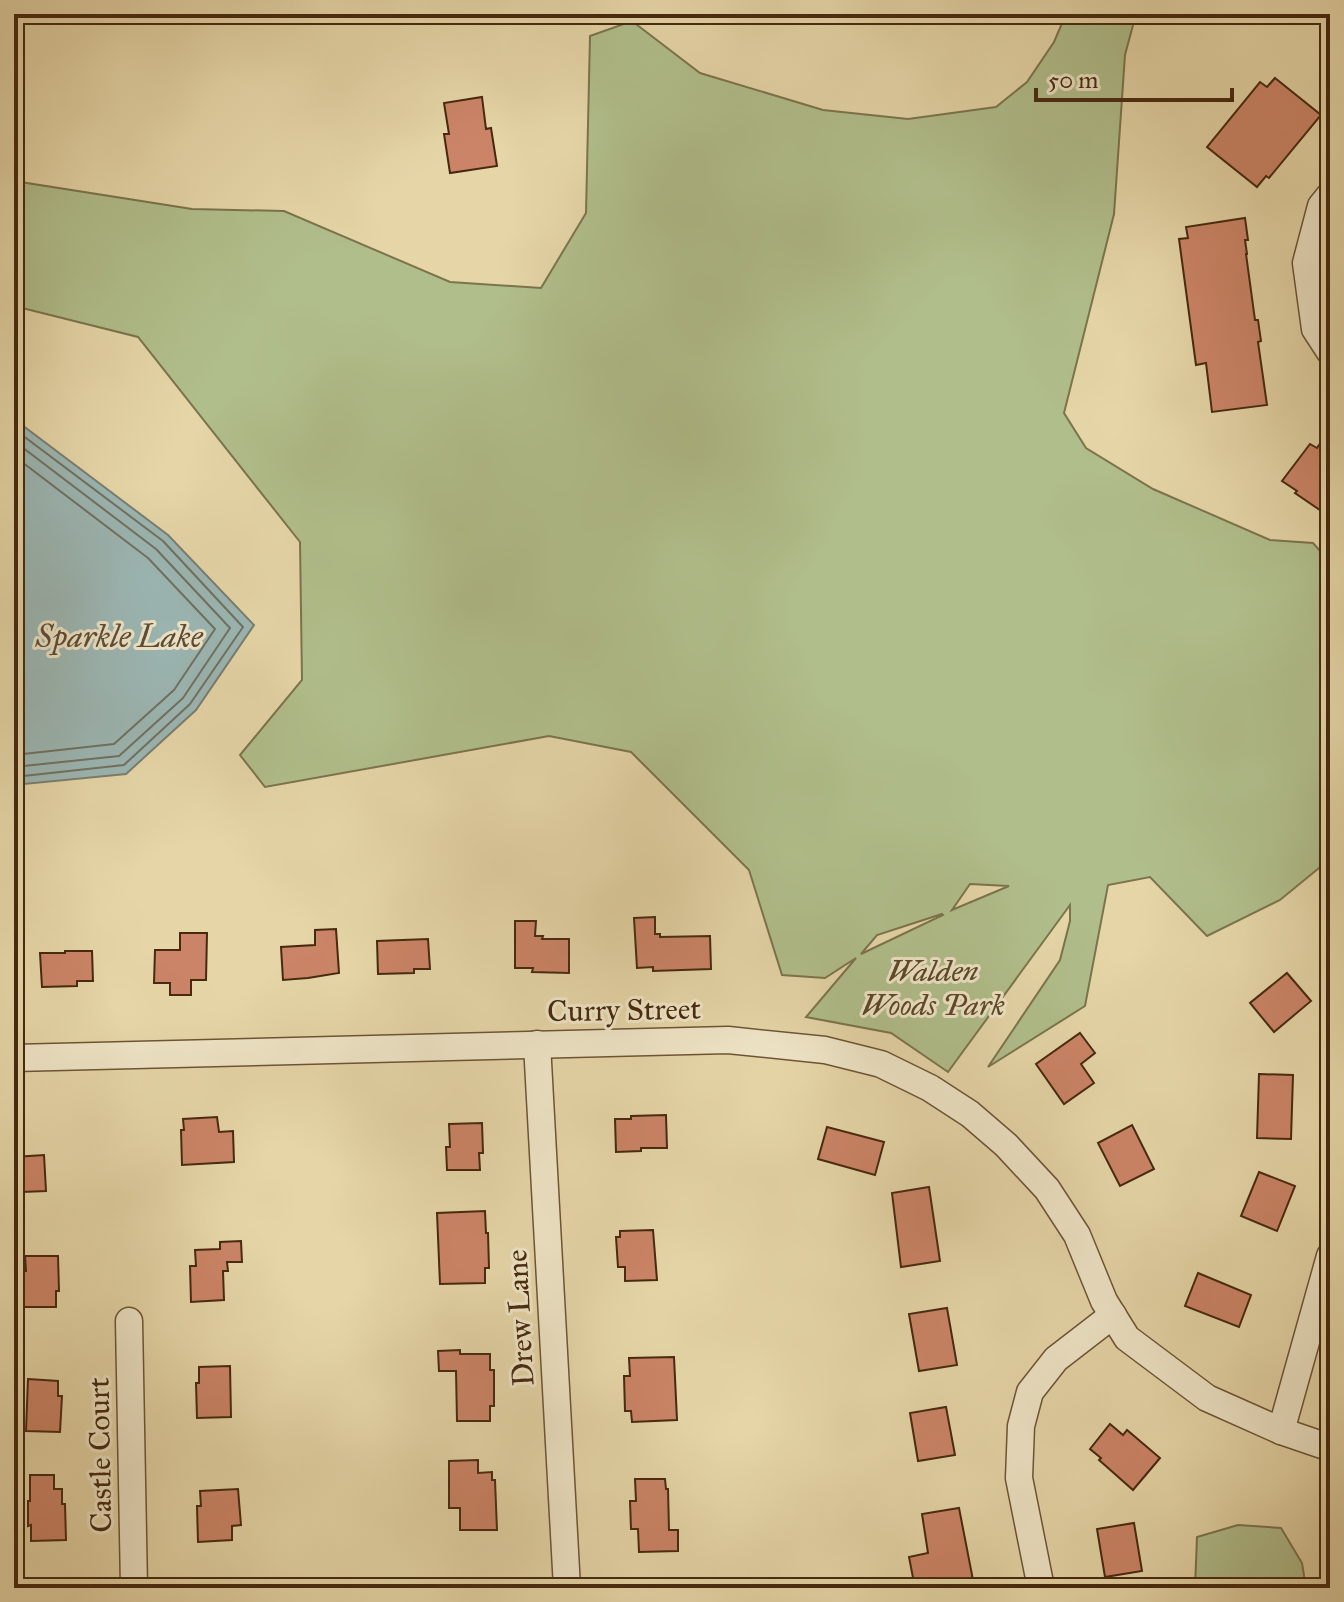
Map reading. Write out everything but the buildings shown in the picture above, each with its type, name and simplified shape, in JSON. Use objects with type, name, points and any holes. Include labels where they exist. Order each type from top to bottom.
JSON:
[{"type":"street","points":[[1330,195],[1321,206],[1306,263],[1315,329],[1330,352]]},
{"type":"street","name":"Curry Street","points":[[14,1058],[728,1040],[825,1050],[881,1064],[930,1088],[970,1114],[1006,1145],[1047,1189],[1077,1235],[1104,1301],[1127,1338],[1207,1398],[1281,1431],[1330,1446]]},
{"type":"street","name":"Drew Lane","points":[[537,1044],[567,1588]]},
{"type":"street","points":[[1281,1431],[1330,1256]]},
{"type":"street","points":[[1041,1588],[1019,1478],[1021,1426],[1030,1392],[1056,1359],[1113,1315]]},
{"type":"street","name":"Castle Court","points":[[129,1321],[134,1588]]},
{"type":"green space","name":"Walden Woods Park","points":[[1066,14],[1136,14],[1125,55],[1114,214],[1064,413],[1086,448],[1153,489],[1270,540],[1313,543],[1330,562],[1330,859],[1280,900],[1207,936],[1150,877],[1108,885],[1085,1006],[988,1067],[1060,960],[1070,921],[1070,905],[948,1072],[891,1033],[806,1017],[856,958],[825,978],[782,975],[749,870],[631,752],[549,736],[265,787],[240,755],[302,680],[300,542],[138,337],[14,306],[14,181],[192,209],[284,211],[450,282],[541,288],[586,213],[590,36],[632,21],[700,73],[823,110],[908,119],[996,107],[1027,82],[1054,42]],"holes":[[[970,884],[1008,886],[1009,886],[952,910]],[[943,915],[861,954],[877,935]]]},
{"type":"green space","points":[[1238,1525],[1281,1528],[1302,1563],[1306,1588],[1195,1588],[1197,1537]]},
{"type":"water","name":"Sparkle Lake","points":[[14,419],[168,535],[254,625],[196,710],[126,774],[14,785]]}]
